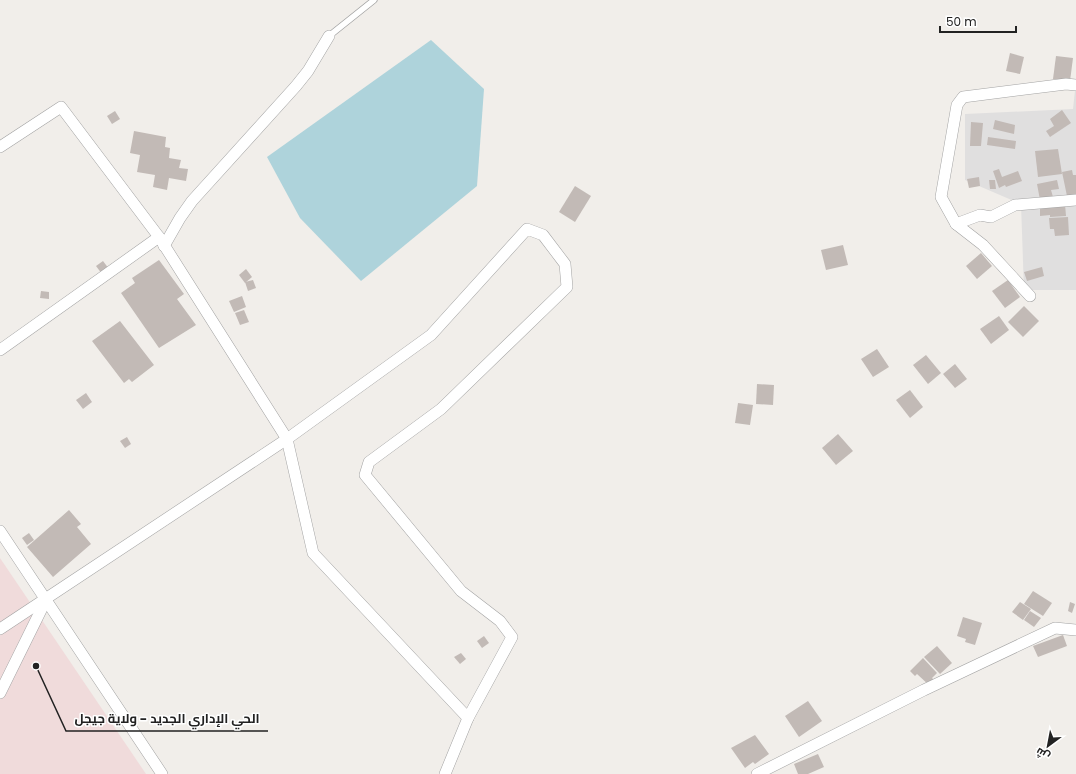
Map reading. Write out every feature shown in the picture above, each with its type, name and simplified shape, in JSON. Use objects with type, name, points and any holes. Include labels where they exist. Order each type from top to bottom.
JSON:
[{"type":"street","points":[[0,350],[161,241],[192,201],[296,86],[308,71],[329,36]]},
{"type":"street","points":[[1030,296],[983,245],[956,224],[941,197],[957,105],[963,97],[1066,84],[1076,85]]},
{"type":"street","points":[[0,147],[61,107],[161,241],[287,439],[313,553],[468,718]]},
{"type":"street","points":[[956,224],[980,215],[991,217],[1015,205],[1076,200]]},
{"type":"street","points":[[0,629],[46,600],[287,439],[431,335],[527,229],[543,235],[564,264],[567,287],[441,409],[369,462],[365,475],[461,591],[500,621],[512,637],[468,718],[445,774]]},
{"type":"street","points":[[0,531],[162,774]]},
{"type":"street","points":[[0,693],[46,600]]},
{"type":"street","points":[[757,774],[924,690],[1055,628],[1076,630]]},
{"type":"lane","points":[[329,36],[374,0]]},
{"type":"shaded area","points":[[1076,81],[1076,290],[1024,290],[1021,204],[965,180],[965,114],[1073,109]]},
{"type":"shaded area","points":[[0,558],[146,774],[0,774]]},
{"type":"water","points":[[431,40],[484,89],[477,186],[361,281],[300,218],[267,157]]},
{"type":"building","points":[[1010,53],[1024,57],[1020,74],[1006,71]]},
{"type":"building","points":[[1056,56],[1073,58],[1070,81],[1053,79]]},
{"type":"building","points":[[1062,110],[1071,123],[1050,137],[1046,131],[1054,126],[1050,119]]},
{"type":"building","points":[[115,111],[120,119],[112,124],[107,116]]},
{"type":"building","points":[[995,120],[1015,125],[1014,134],[993,129]]},
{"type":"building","points":[[971,122],[983,123],[981,146],[970,146]]},
{"type":"building","points":[[134,131],[166,137],[165,147],[170,148],[169,158],[181,160],[179,168],[188,169],[186,181],[169,178],[167,190],[153,187],[155,175],[137,172],[140,155],[130,153]]},
{"type":"building","points":[[988,137],[1016,141],[1015,149],[987,145]]},
{"type":"building","points":[[1058,149],[1062,174],[1038,177],[1035,151]]},
{"type":"building","points":[[999,169],[1002,177],[1018,171],[1022,181],[999,188],[993,171]]},
{"type":"building","points":[[1072,170],[1073,175],[1076,175],[1076,194],[1067,196],[1062,172]]},
{"type":"building","points":[[979,177],[980,186],[969,188],[967,179]]},
{"type":"building","points":[[989,180],[995,180],[996,189],[990,189]]},
{"type":"building","points":[[1057,180],[1059,189],[1051,190],[1053,197],[1040,200],[1037,184]]},
{"type":"building","points":[[575,186],[591,196],[575,222],[559,212]]},
{"type":"building","points":[[1065,204],[1066,216],[1040,216],[1040,205]]},
{"type":"building","points":[[1068,217],[1069,235],[1055,236],[1054,229],[1050,229],[1049,218]]},
{"type":"building","points":[[843,245],[848,265],[826,270],[821,250]]},
{"type":"building","points":[[981,253],[992,266],[977,279],[966,266]]},
{"type":"building","points":[[159,260],[184,294],[177,299],[196,325],[159,348],[121,293],[135,283],[132,278]]},
{"type":"building","points":[[103,261],[109,269],[102,274],[96,266]]},
{"type":"building","points":[[1042,267],[1044,276],[1027,281],[1024,272]]},
{"type":"building","points":[[246,269],[252,277],[245,283],[239,275]]},
{"type":"building","points":[[253,280],[256,288],[248,291],[245,282]]},
{"type":"building","points":[[1008,280],[1020,297],[1005,308],[992,291]]},
{"type":"building","points":[[41,291],[49,292],[49,299],[40,298]]},
{"type":"building","points":[[242,296],[246,307],[234,312],[229,301]]},
{"type":"building","points":[[1024,306],[1039,321],[1023,337],[1008,322]]},
{"type":"building","points":[[244,310],[249,322],[240,325],[235,313]]},
{"type":"building","points":[[999,316],[1009,330],[991,344],[980,329]]},
{"type":"building","points":[[120,321],[154,365],[132,382],[129,379],[124,383],[92,341]]},
{"type":"building","points":[[877,349],[889,367],[873,377],[861,359]]},
{"type":"building","points":[[926,355],[941,373],[928,384],[913,365]]},
{"type":"building","points":[[955,364],[967,379],[955,388],[943,374]]},
{"type":"building","points":[[757,384],[774,385],[773,405],[756,404]]},
{"type":"building","points":[[910,390],[923,407],[910,418],[896,400]]},
{"type":"building","points":[[86,393],[92,402],[83,409],[76,400]]},
{"type":"building","points":[[738,403],[753,405],[750,425],[735,423]]},
{"type":"building","points":[[838,434],[853,451],[836,465],[822,448]]},
{"type":"building","points":[[127,437],[131,444],[125,448],[120,441]]},
{"type":"building","points":[[69,510],[81,524],[77,527],[91,544],[53,577],[27,547]]},
{"type":"building","points":[[29,533],[34,540],[27,545],[22,538]]},
{"type":"building","points":[[1033,591],[1052,603],[1043,616],[1024,604]]},
{"type":"building","points":[[1020,602],[1031,609],[1023,620],[1012,612]]},
{"type":"building","points":[[1070,602],[1075,604],[1072,613],[1068,611]]},
{"type":"building","points":[[1030,611],[1041,618],[1034,627],[1024,620]]},
{"type":"building","points":[[963,617],[982,623],[975,645],[965,642],[966,639],[957,636]]},
{"type":"building","points":[[1063,635],[1067,646],[1038,657],[1033,646]]},
{"type":"building","points":[[484,636],[489,643],[482,648],[477,641]]},
{"type":"building","points":[[937,646],[952,663],[940,674],[924,657]]},
{"type":"building","points":[[461,653],[466,659],[460,664],[454,657]]},
{"type":"building","points":[[923,658],[937,673],[932,678],[935,681],[930,686],[917,674],[915,676],[910,671]]},
{"type":"building","points":[[808,701],[822,721],[799,737],[785,716]]},
{"type":"building","points":[[755,735],[769,754],[755,764],[753,762],[745,768],[731,748]]},
{"type":"building","points":[[818,754],[824,767],[808,774],[798,774],[794,764]]},
{"type":"place","name":"الحي الإداري الجديد - ولاية جيجل","points":[[36,666]]}]
